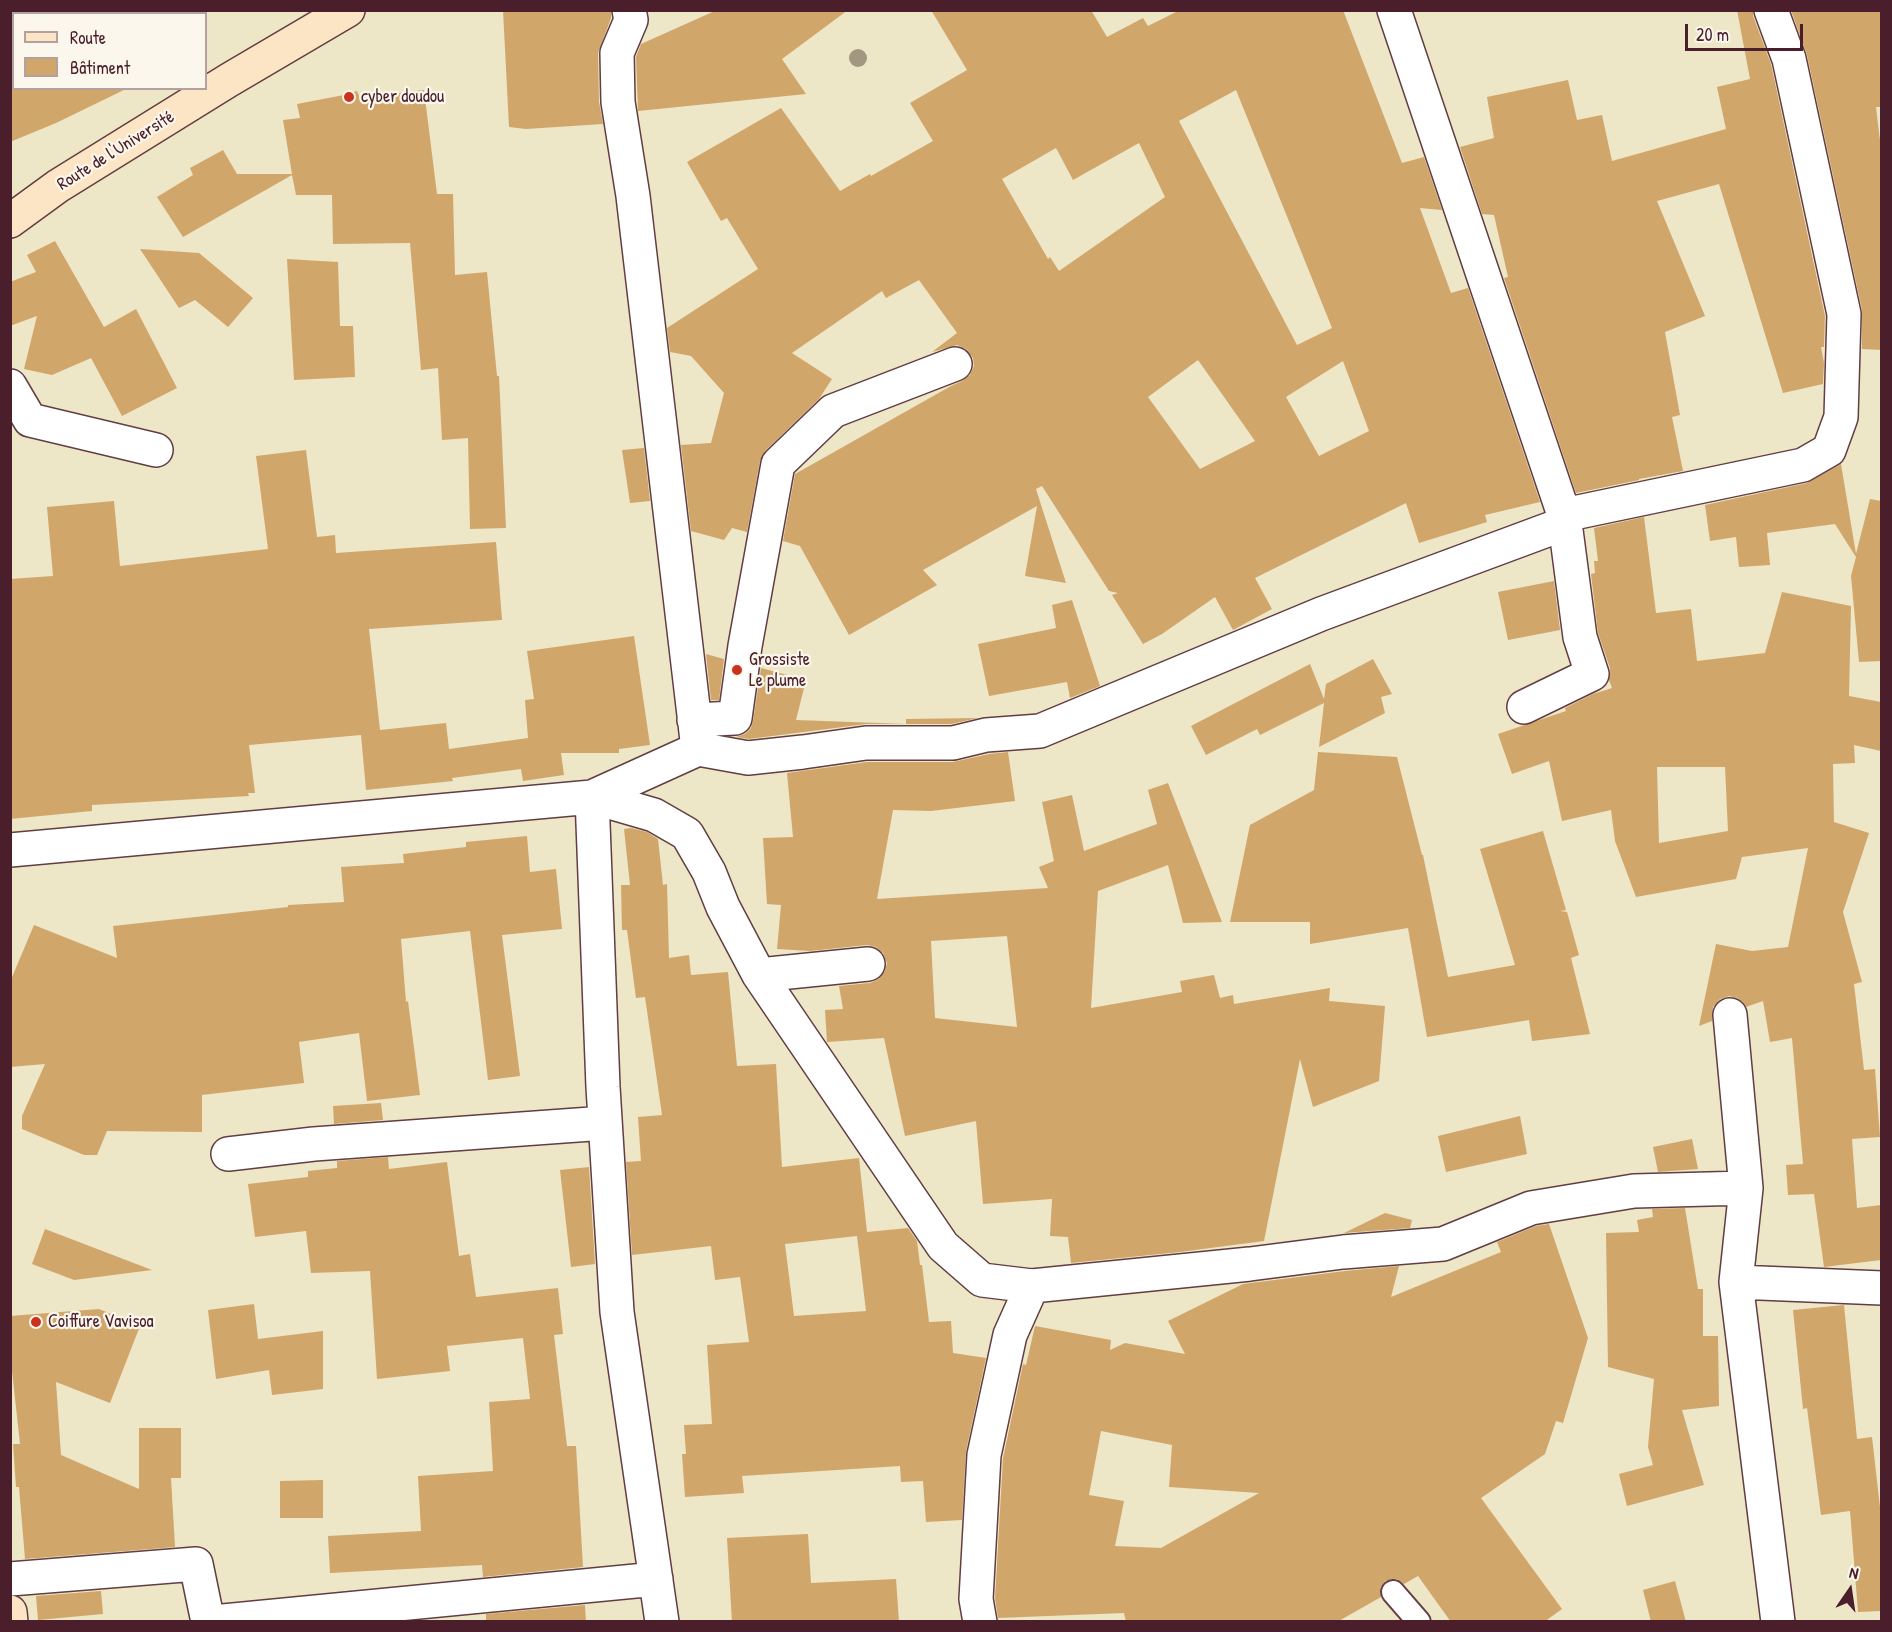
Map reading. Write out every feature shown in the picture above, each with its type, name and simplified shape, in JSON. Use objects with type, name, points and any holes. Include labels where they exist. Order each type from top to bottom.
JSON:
[{"type":"main road","name":"Route de l'Université","points":[[10,221],[58,186],[229,80],[348,10]]},
{"type":"main road","points":[[10,1612],[11,1622]]},
{"type":"street","points":[[629,10],[631,20],[617,53],[618,102],[633,196],[696,734]]},
{"type":"street","points":[[1394,10],[1565,519],[1580,637],[1592,674],[1524,707]]},
{"type":"street","points":[[696,734],[748,758],[866,743],[953,742],[986,735],[1040,731],[1321,614],[1565,519],[1803,465],[1829,450],[1841,417],[1845,314],[1789,59],[1771,10]]},
{"type":"street","points":[[592,797],[696,734],[735,718],[745,646],[778,464],[833,411],[955,364]]},
{"type":"street","points":[[10,386],[30,420],[156,450]]},
{"type":"street","points":[[592,797],[605,1124],[617,1312],[662,1622]]},
{"type":"street","points":[[10,850],[592,797],[654,815],[687,834],[710,872],[723,907],[759,975],[943,1246],[982,1280],[1032,1286],[1250,1264],[1343,1252],[1443,1244],[1531,1208],[1634,1191],[1746,1188]]},
{"type":"street","points":[[759,975],[868,964]]},
{"type":"street","points":[[1730,1015],[1746,1188],[1736,1282],[1778,1622]]},
{"type":"street","points":[[228,1154],[314,1144],[605,1124]]},
{"type":"street","points":[[1736,1282],[1881,1288]]},
{"type":"street","points":[[980,1622],[976,1599],[984,1455],[1010,1335],[1032,1286]]},
{"type":"street","points":[[10,1579],[196,1564],[211,1622],[656,1580]]},
{"type":"lane","points":[[1393,1592],[1419,1622]]},
{"type":"building","points":[[503,10],[611,10],[611,18],[598,53],[599,102],[603,124],[526,129],[509,127]]},
{"type":"building","points":[[717,10],[848,10],[782,59],[806,94],[638,111],[636,57],[641,44]]},
{"type":"building","points":[[931,10],[1091,10],[1107,37],[1143,18],[1148,26],[1180,10],[1343,10],[1402,163],[1424,157],[1442,210],[1420,208],[1451,293],[1468,288],[1540,502],[1485,515],[1487,522],[1419,543],[1406,503],[1255,578],[1272,609],[1233,630],[1215,597],[1162,634],[1143,644],[1112,595],[1118,593],[1109,591],[1042,486],[1036,489],[1066,583],[1025,576],[1037,506],[923,570],[937,585],[849,635],[800,546],[783,541],[795,474],[970,375],[974,366],[973,358],[966,349],[957,345],[932,352],[957,333],[919,280],[886,298],[882,291],[792,353],[832,379],[819,399],[765,451],[760,461],[747,532],[732,528],[724,540],[691,531],[681,445],[711,443],[724,393],[691,356],[670,352],[667,328],[758,269],[727,218],[721,221],[687,162],[781,108],[840,191],[933,141],[910,103],[967,70]],"holes":[[[1236,90],[1332,328],[1297,345],[1179,121]],[[1139,143],[1165,197],[1059,271],[1050,257],[1048,259],[1002,179],[1056,148],[1073,180]],[[1198,360],[1255,441],[1200,469],[1148,397]],[[1343,361],[1369,431],[1319,456],[1286,397]]]},
{"type":"building","points":[[1737,10],[1753,10],[1753,16],[1771,64],[1825,316],[1824,347],[1821,347],[1824,363],[1823,384],[1783,393],[1719,184],[1657,201],[1705,316],[1665,332],[1680,415],[1672,417],[1683,471],[1576,493],[1504,278],[1508,277],[1494,215],[1482,214],[1460,147],[1494,138],[1487,97],[1568,80],[1577,120],[1602,115],[1612,161],[1726,129],[1717,87],[1750,79]]},
{"type":"building","points":[[1791,10],[1881,10],[1881,107],[1876,107],[1881,149],[1881,350],[1862,349],[1862,310],[1807,55]]},
{"type":"building","points":[[10,88],[12,90],[124,90],[56,123],[10,142]]},
{"type":"building","points":[[424,90],[437,194],[453,194],[455,275],[487,272],[497,376],[499,376],[506,528],[470,529],[468,438],[442,440],[438,368],[421,370],[410,243],[333,244],[332,195],[296,195],[292,175],[183,237],[157,197],[193,175],[190,168],[223,150],[237,174],[292,174],[283,120],[300,118],[297,104],[357,91],[360,98]]},
{"type":"building","points":[[55,241],[104,327],[136,309],[177,388],[122,416],[91,358],[52,375],[24,369],[37,316],[10,326],[10,282],[36,272],[27,255]]},
{"type":"building","points":[[140,249],[199,253],[253,298],[228,327],[195,300],[179,308]]},
{"type":"building","points":[[287,259],[338,262],[340,326],[353,326],[355,377],[294,380]]},
{"type":"building","points":[[644,448],[650,501],[630,503],[622,450]]},
{"type":"building","points":[[306,450],[317,537],[335,535],[336,553],[496,542],[502,620],[369,629],[380,730],[446,723],[449,749],[528,738],[525,700],[534,699],[527,651],[634,636],[650,745],[619,749],[619,753],[561,753],[564,775],[523,781],[521,769],[452,778],[453,781],[366,790],[361,735],[249,745],[255,793],[248,793],[249,796],[92,805],[92,811],[10,819],[10,579],[53,576],[47,507],[114,501],[120,566],[268,549],[256,456]]},
{"type":"building","points":[[1841,464],[1856,554],[1870,499],[1881,501],[1881,661],[1859,662],[1851,576],[1856,557],[1835,524],[1767,533],[1770,565],[1739,567],[1736,537],[1710,541],[1705,505],[1807,483]]},
{"type":"building","points":[[1644,517],[1656,613],[1691,609],[1697,661],[1765,653],[1782,592],[1851,606],[1849,696],[1881,702],[1881,751],[1854,745],[1855,763],[1833,764],[1834,822],[1869,833],[1843,912],[1862,982],[1854,984],[1864,1070],[1875,1069],[1880,1137],[1852,1139],[1857,1208],[1881,1205],[1881,1260],[1824,1267],[1814,1194],[1788,1195],[1786,1165],[1803,1164],[1792,1038],[1770,1042],[1763,1001],[1746,1007],[1738,998],[1729,996],[1720,999],[1713,1007],[1712,1021],[1699,1026],[1716,944],[1752,951],[1788,947],[1808,848],[1742,857],[1736,879],[1636,897],[1615,841],[1611,810],[1562,821],[1549,761],[1512,774],[1498,734],[1566,711],[1565,708],[1593,694],[1612,688],[1609,680],[1610,668],[1598,633],[1591,574],[1595,573],[1594,561],[1598,561],[1594,528]],"holes":[[[1657,767],[1725,767],[1728,831],[1659,843]]]},
{"type":"building","points":[[1554,581],[1560,630],[1508,640],[1498,592]]},
{"type":"building","points":[[1072,600],[1100,686],[1070,698],[1067,682],[989,696],[978,644],[1056,628],[1052,605]]},
{"type":"building","points":[[706,654],[724,659],[719,700],[711,700]]},
{"type":"building","points":[[1373,659],[1392,694],[1381,697],[1385,713],[1319,747],[1324,703],[1260,735],[1257,729],[1206,755],[1191,726],[1310,664],[1324,699],[1326,684]]},
{"type":"building","points":[[761,668],[806,680],[796,720],[906,724],[866,724],[749,739],[736,737],[745,734],[751,728]]},
{"type":"building","points":[[978,718],[951,724],[906,724],[906,719]]},
{"type":"building","points":[[1008,752],[1015,801],[931,811],[893,810],[877,899],[1048,888],[1039,867],[1054,861],[1042,802],[1072,795],[1084,851],[1157,824],[1148,790],[1168,783],[1222,922],[1183,923],[1168,865],[1098,891],[1091,1008],[1182,992],[1180,981],[1214,975],[1220,998],[1233,995],[1234,1004],[1330,988],[1329,1001],[1385,1006],[1379,1081],[1313,1107],[1300,1059],[1264,1241],[1071,1263],[1068,1237],[1050,1236],[1052,1199],[983,1204],[976,1121],[905,1136],[884,1038],[827,1042],[825,1010],[843,1009],[839,986],[870,983],[879,979],[887,963],[883,953],[876,947],[867,945],[810,951],[777,949],[781,905],[767,904],[763,838],[793,837],[787,773],[867,762],[953,762]],"holes":[[[1007,936],[1017,1027],[935,1018],[931,941]]]},
{"type":"building","points":[[1318,752],[1397,757],[1423,855],[1448,977],[1515,965],[1480,849],[1543,831],[1566,910],[1560,911],[1567,912],[1579,955],[1571,958],[1590,1034],[1532,1041],[1529,1020],[1427,1037],[1408,928],[1310,944],[1310,922],[1230,922],[1250,825],[1314,790]]},
{"type":"building","points":[[631,828],[647,832],[658,839],[663,885],[667,884],[669,958],[689,955],[691,975],[728,972],[737,1066],[776,1064],[782,1167],[859,1158],[867,1232],[908,1228],[917,1241],[929,1322],[951,1321],[953,1353],[986,1358],[966,1451],[962,1520],[926,1522],[923,1481],[901,1482],[900,1466],[742,1476],[744,1493],[685,1497],[682,1454],[686,1454],[684,1425],[712,1424],[707,1345],[749,1342],[740,1277],[715,1280],[711,1246],[632,1255],[626,1162],[641,1161],[638,1117],[662,1115],[645,997],[636,998],[627,930],[622,930],[621,885],[630,885],[624,829]],"holes":[[[857,1236],[866,1311],[794,1316],[785,1244]]]},
{"type":"building","points":[[527,836],[530,872],[556,869],[562,929],[502,935],[520,1076],[488,1080],[470,931],[401,939],[406,1002],[408,1001],[420,1095],[367,1101],[359,1033],[299,1042],[304,1083],[202,1095],[202,1132],[107,1131],[97,1155],[84,1155],[22,1129],[22,1116],[45,1064],[10,1067],[10,982],[34,925],[117,958],[113,926],[288,907],[288,905],[344,902],[341,867],[404,863],[403,854],[466,847],[466,842]]},
{"type":"building","points":[[381,1103],[383,1120],[334,1124],[333,1106]]},
{"type":"building","points":[[1520,1116],[1527,1154],[1446,1172],[1438,1136]]},
{"type":"building","points":[[1692,1139],[1698,1169],[1658,1172],[1653,1147]]},
{"type":"building","points":[[388,1157],[389,1169],[447,1162],[459,1256],[470,1254],[476,1297],[558,1288],[563,1334],[554,1335],[567,1446],[576,1446],[583,1567],[483,1577],[482,1565],[330,1573],[328,1536],[421,1531],[418,1476],[493,1471],[489,1402],[530,1399],[523,1338],[447,1346],[450,1371],[377,1379],[370,1271],[311,1273],[306,1231],[255,1237],[248,1184],[308,1177],[308,1171],[337,1168],[337,1161]]},
{"type":"building","points":[[589,1167],[595,1264],[571,1267],[560,1170]]},
{"type":"building","points":[[1685,1208],[1698,1289],[1703,1289],[1703,1336],[1718,1336],[1719,1406],[1682,1410],[1704,1485],[1627,1506],[1619,1474],[1653,1465],[1648,1447],[1654,1379],[1608,1367],[1606,1233],[1639,1232],[1637,1220],[1653,1217],[1652,1209]]},
{"type":"building","points":[[1385,1213],[1412,1220],[1410,1228],[1344,1233]]},
{"type":"building","points":[[1549,1224],[1588,1338],[1563,1423],[1556,1421],[1545,1454],[1481,1498],[1562,1609],[1544,1622],[1451,1622],[1418,1576],[1404,1584],[1397,1579],[1385,1581],[1380,1588],[1381,1597],[1337,1622],[1126,1622],[1124,1613],[998,1618],[995,1598],[1003,1458],[1023,1364],[1026,1365],[1035,1326],[1111,1340],[1110,1350],[1125,1343],[1185,1354],[1168,1321],[1243,1284],[1399,1266],[1391,1297],[1501,1252],[1497,1242],[1536,1226]],"holes":[[[1101,1431],[1172,1445],[1169,1487],[1259,1493],[1161,1548],[1115,1546],[1124,1501],[1089,1495]]]},
{"type":"building","points":[[45,1229],[152,1270],[74,1280],[32,1264]]},
{"type":"building","points":[[254,1304],[258,1339],[323,1331],[323,1389],[272,1395],[269,1370],[216,1379],[208,1310]]},
{"type":"building","points":[[1844,1305],[1857,1439],[1872,1437],[1881,1516],[1881,1611],[1858,1612],[1850,1511],[1821,1515],[1807,1408],[1803,1409],[1793,1310]]},
{"type":"building","points":[[99,1309],[140,1326],[110,1403],[56,1382],[61,1455],[139,1489],[139,1428],[181,1428],[181,1478],[171,1478],[175,1547],[25,1559],[13,1444],[20,1444],[10,1353],[10,1316]]},
{"type":"building","points":[[323,1480],[323,1518],[280,1518],[280,1481]]},
{"type":"building","points":[[808,1534],[811,1583],[896,1579],[899,1622],[732,1622],[727,1538]]},
{"type":"building","points":[[1675,1581],[1686,1622],[1651,1622],[1643,1590]]},
{"type":"building","points":[[101,1591],[103,1614],[38,1620],[36,1596]]},
{"type":"building","points":[[585,1605],[586,1622],[486,1622],[486,1614]]},
{"type":"place","name":"cyber doudou","points":[[349,97]]},
{"type":"place","name":"Grossiste Le plume","points":[[737,670]]},
{"type":"place","name":"Coiffure Vavisoa","points":[[36,1322]]}]
